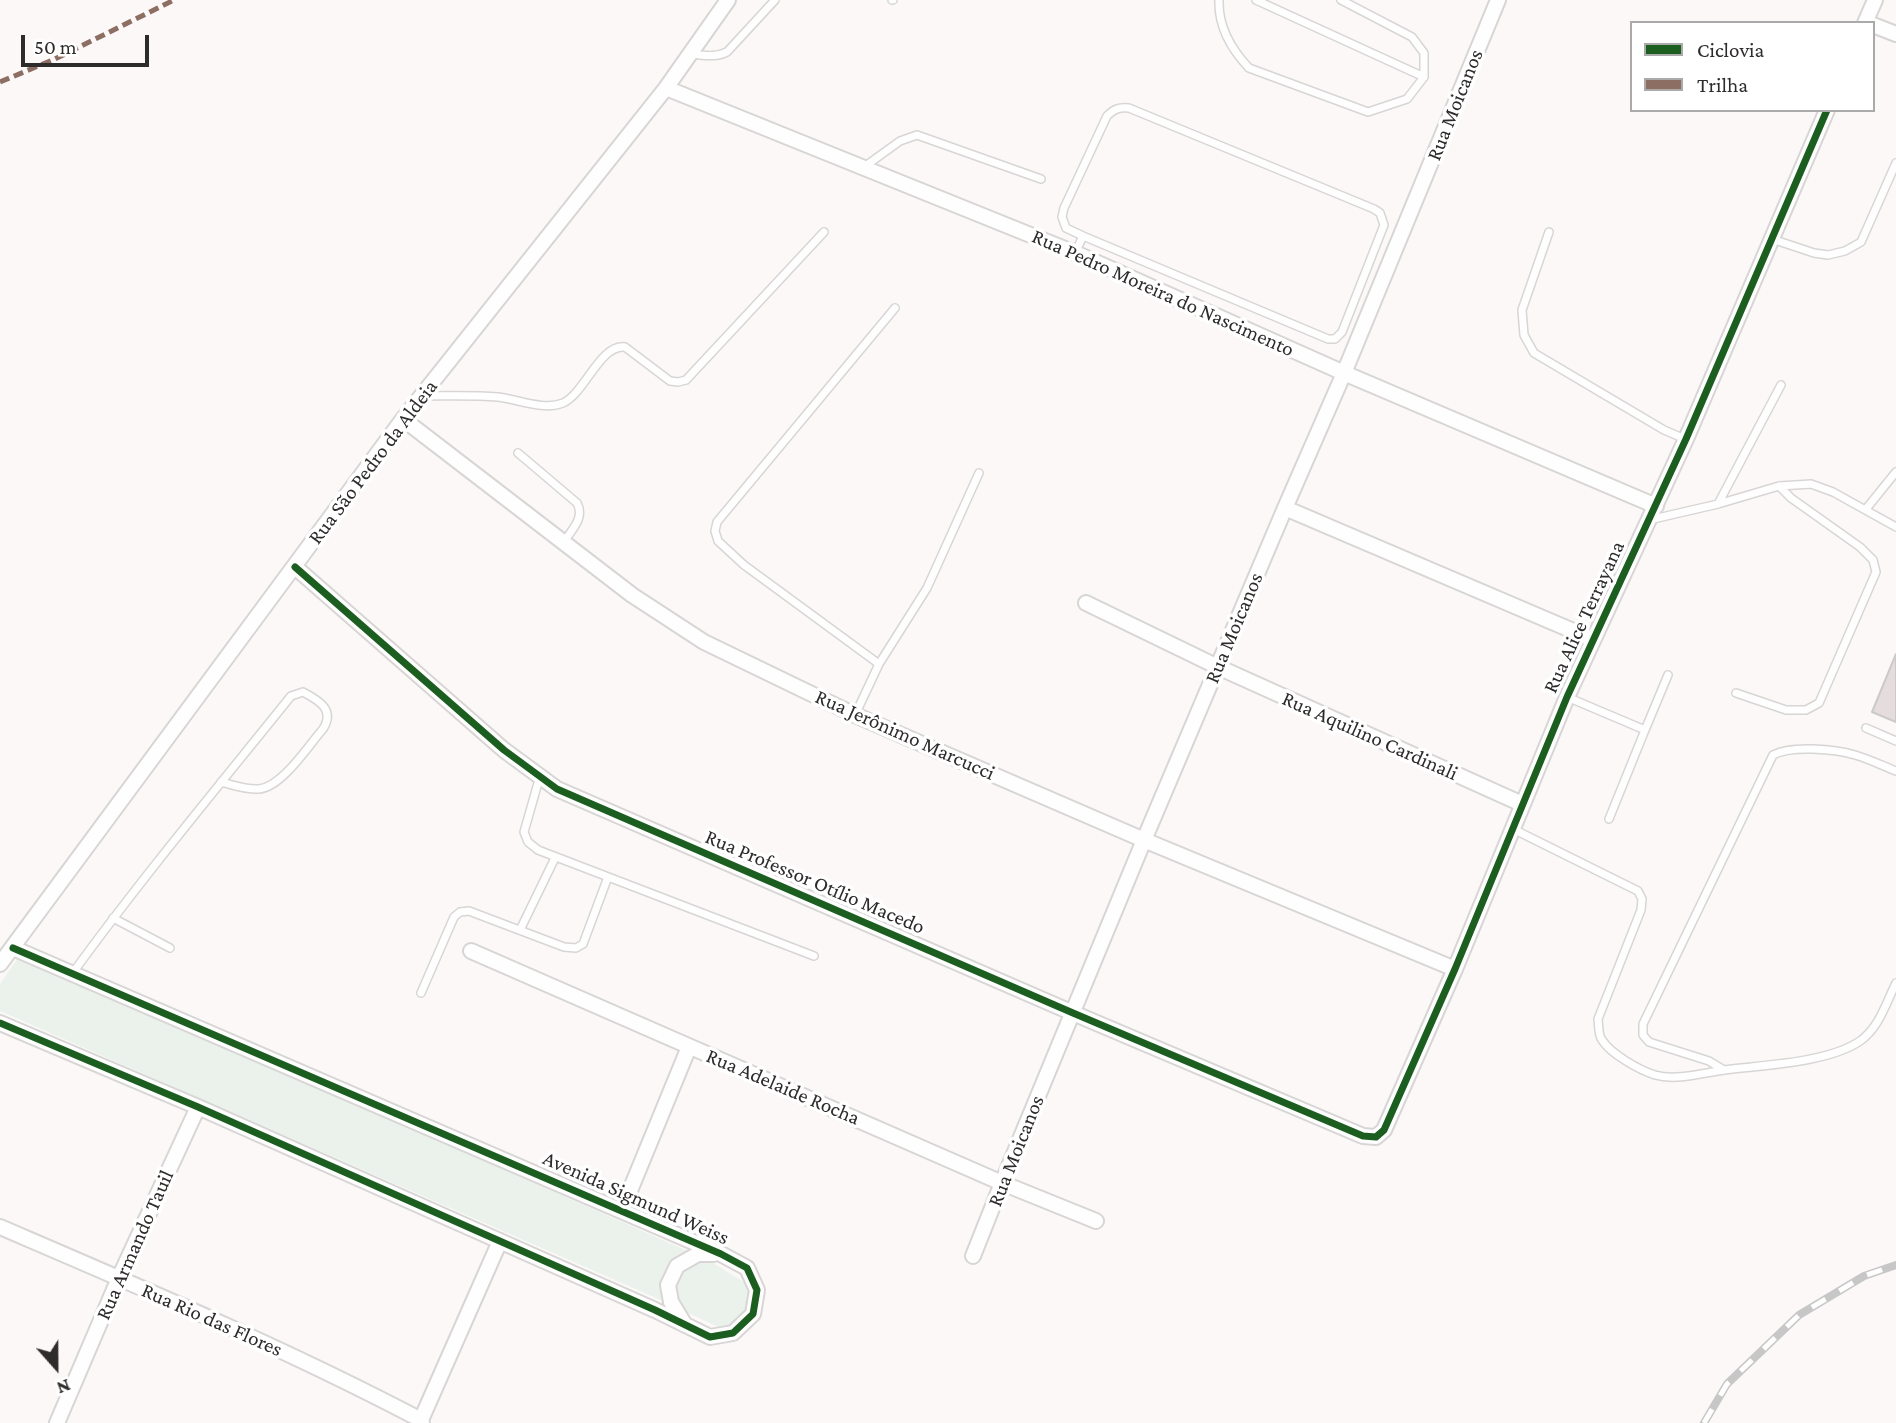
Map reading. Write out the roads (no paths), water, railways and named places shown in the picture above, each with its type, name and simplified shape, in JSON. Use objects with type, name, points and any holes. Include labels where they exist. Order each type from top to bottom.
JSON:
[{"type":"street","name":"Rua São Pedro da Aldeia","points":[[0,964],[403,419],[666,88],[729,0]]},
{"type":"street","name":"Rua Moicanos","points":[[973,1256],[1144,840],[1344,373],[1498,0]]},
{"type":"street","points":[[1865,21],[1875,0]]},
{"type":"street","points":[[1875,26],[1896,34]]},
{"type":"street","name":"Rua Pedro Moreira do Nascimento","points":[[666,88],[1076,253],[1344,373],[1656,506]]},
{"type":"street","name":"Rua Alice Terrayana","points":[[1376,1137],[1384,1130],[1455,969],[1567,696],[1686,439],[1826,112]]},
{"type":"street","name":"Rua Jerônimo Marcucci","points":[[403,419],[632,595],[704,642],[855,715],[1144,840],[1455,969]]},
{"type":"street","points":[[1285,508],[1592,639]]},
{"type":"street","name":"Rua Professor Otílio Macedo","points":[[295,567],[504,750],[557,789],[1073,1013],[1363,1136],[1376,1137]]},
{"type":"street","name":"Rua Aquilino Cardinali","points":[[1086,603],[1218,667],[1522,804]]},
{"type":"street","name":"Avenida Sigmund Weiss","points":[[0,1023],[198,1107],[710,1337],[733,1333],[753,1314],[757,1290],[747,1268],[721,1254],[13,948]]},
{"type":"street","name":"Rua Adelaide Rocha","points":[[471,951],[1096,1221]]},
{"type":"street","points":[[622,1210],[689,1047]]},
{"type":"street","name":"Rua Armando Tauil","points":[[57,1423],[119,1278],[198,1107]]},
{"type":"street","name":"Rua Rio das Flores","points":[[0,1227],[344,1379],[421,1421]]},
{"type":"street","points":[[421,1421],[500,1241]]},
{"type":"street","points":[[686,1326],[671,1302],[668,1285],[672,1276],[677,1266],[698,1254],[721,1254]]},
{"type":"lane","points":[[690,54],[713,56],[727,51],[775,0]]},
{"type":"lane","points":[[1256,0],[1424,77]]},
{"type":"lane","points":[[1221,1],[1219,14],[1225,36],[1249,68],[1368,112],[1407,99],[1424,77],[1424,53],[1412,37],[1341,0]]},
{"type":"lane","points":[[1121,107],[1374,209],[1380,213],[1384,225],[1342,332],[1335,339],[1328,340],[1083,236],[1066,228],[1062,217],[1064,208],[1107,116],[1121,107]]},
{"type":"lane","points":[[863,167],[900,141],[917,135],[1041,179]]},
{"type":"lane","points":[[1772,239],[1828,255],[1845,251],[1861,242],[1896,163]]},
{"type":"lane","points":[[421,396],[486,396],[541,405],[562,403],[572,396],[609,351],[619,346],[625,347],[670,381],[686,380],[824,232]]},
{"type":"lane","points":[[1549,232],[1522,310],[1524,335],[1534,354],[1664,430],[1686,439]]},
{"type":"lane","points":[[1076,253],[1083,236]]},
{"type":"lane","points":[[879,664],[744,565],[718,541],[715,531],[717,522],[895,309]]},
{"type":"lane","points":[[1718,504],[1781,385]]},
{"type":"lane","points":[[518,453],[580,508],[580,518],[564,543]]},
{"type":"lane","points":[[1866,509],[1896,472]]},
{"type":"lane","points":[[855,715],[879,664],[927,588],[979,473]]},
{"type":"lane","points":[[1648,520],[1779,486],[1811,484],[1833,492],[1896,527]]},
{"type":"lane","points":[[1736,693],[1786,710],[1806,710],[1819,703],[1876,572],[1873,560],[1860,547],[1791,498],[1779,486]]},
{"type":"lane","points":[[1609,818],[1668,675]]},
{"type":"lane","points":[[72,975],[113,918],[221,782],[292,696],[303,692],[326,709],[328,722],[278,782],[257,789],[221,782]]},
{"type":"lane","points":[[1567,696],[1644,730]]},
{"type":"lane","points":[[1866,727],[1896,741]]},
{"type":"lane","points":[[1724,1070],[1709,1062],[1649,1042],[1643,1035],[1643,1024],[1773,755],[1787,749],[1854,754],[1896,771]]},
{"type":"lane","points":[[540,776],[524,832],[528,842],[537,850],[814,956]]},
{"type":"lane","points":[[1512,829],[1637,891],[1643,899],[1598,1019],[1600,1038],[1615,1055],[1656,1075],[1694,1076],[1796,1061],[1836,1052],[1859,1042],[1874,1028],[1896,983]]},
{"type":"lane","points":[[520,930],[555,858]]},
{"type":"lane","points":[[421,993],[454,916],[460,912],[469,911],[564,947],[576,948],[583,944],[608,877]]},
{"type":"lane","points":[[113,918],[170,948]]},
{"type":"railway","points":[[1704,1423],[1727,1384],[1799,1315],[1864,1276],[1896,1265]]}]
